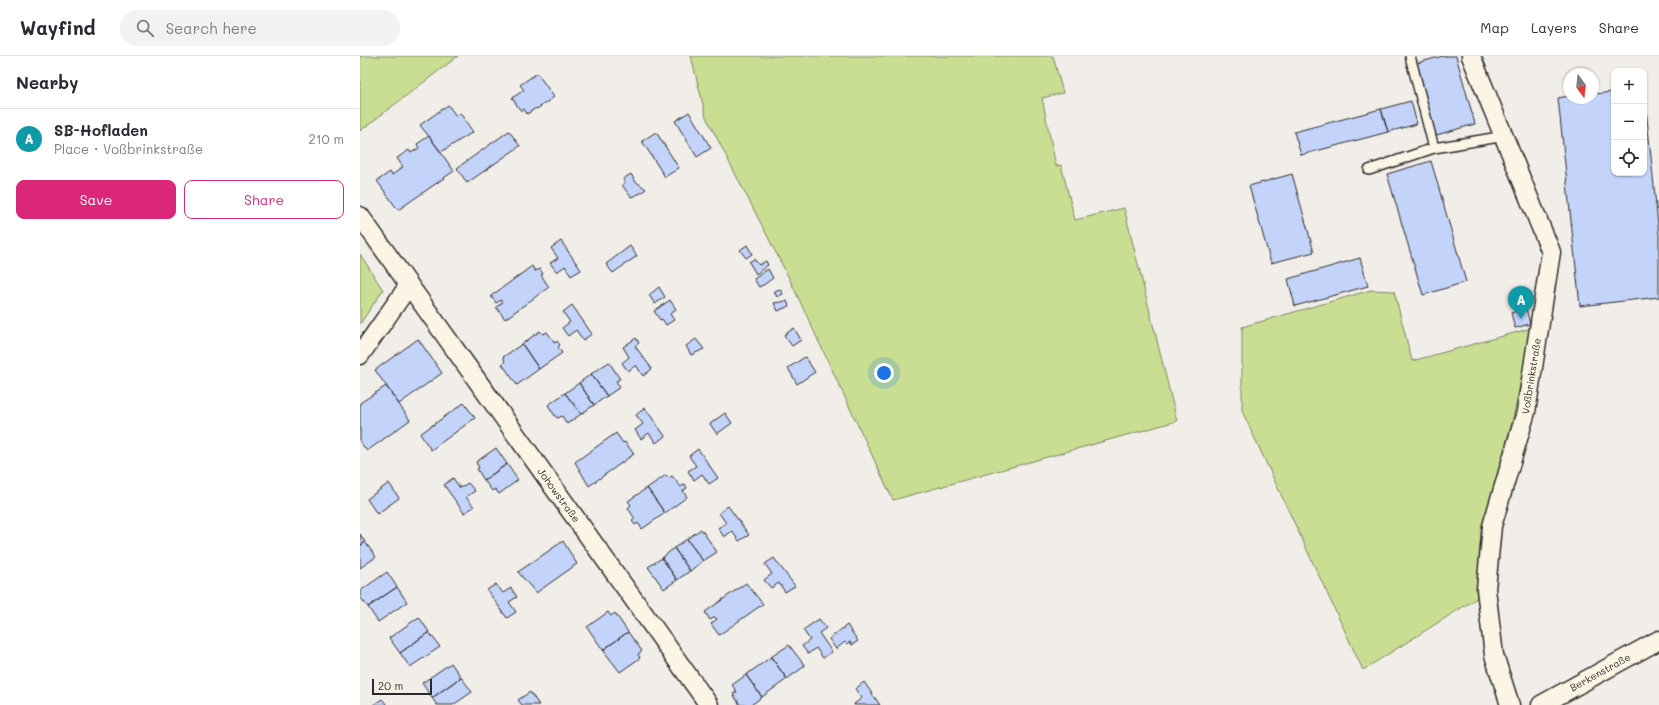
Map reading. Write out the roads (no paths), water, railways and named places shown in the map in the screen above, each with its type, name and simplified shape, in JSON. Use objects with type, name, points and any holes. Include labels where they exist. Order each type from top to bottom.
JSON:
[{"type":"street","name":"Voßbrinkstraße","points":[[1471,56],[1505,136],[1551,252],[1526,412],[1492,526],[1486,590],[1494,655],[1510,705]]},
{"type":"street","name":"Johowstraße","points":[[360,216],[709,705]]},
{"type":"street","points":[[360,355],[409,284]]},
{"type":"street","name":"Berkenstraße","points":[[1541,705],[1659,640]]},
{"type":"lane","points":[[1410,56],[1434,148]]},
{"type":"lane","points":[[1369,170],[1434,148],[1505,136]]},
{"type":"place","name":"SB-Hofladen","points":[[1521,319]]}]
